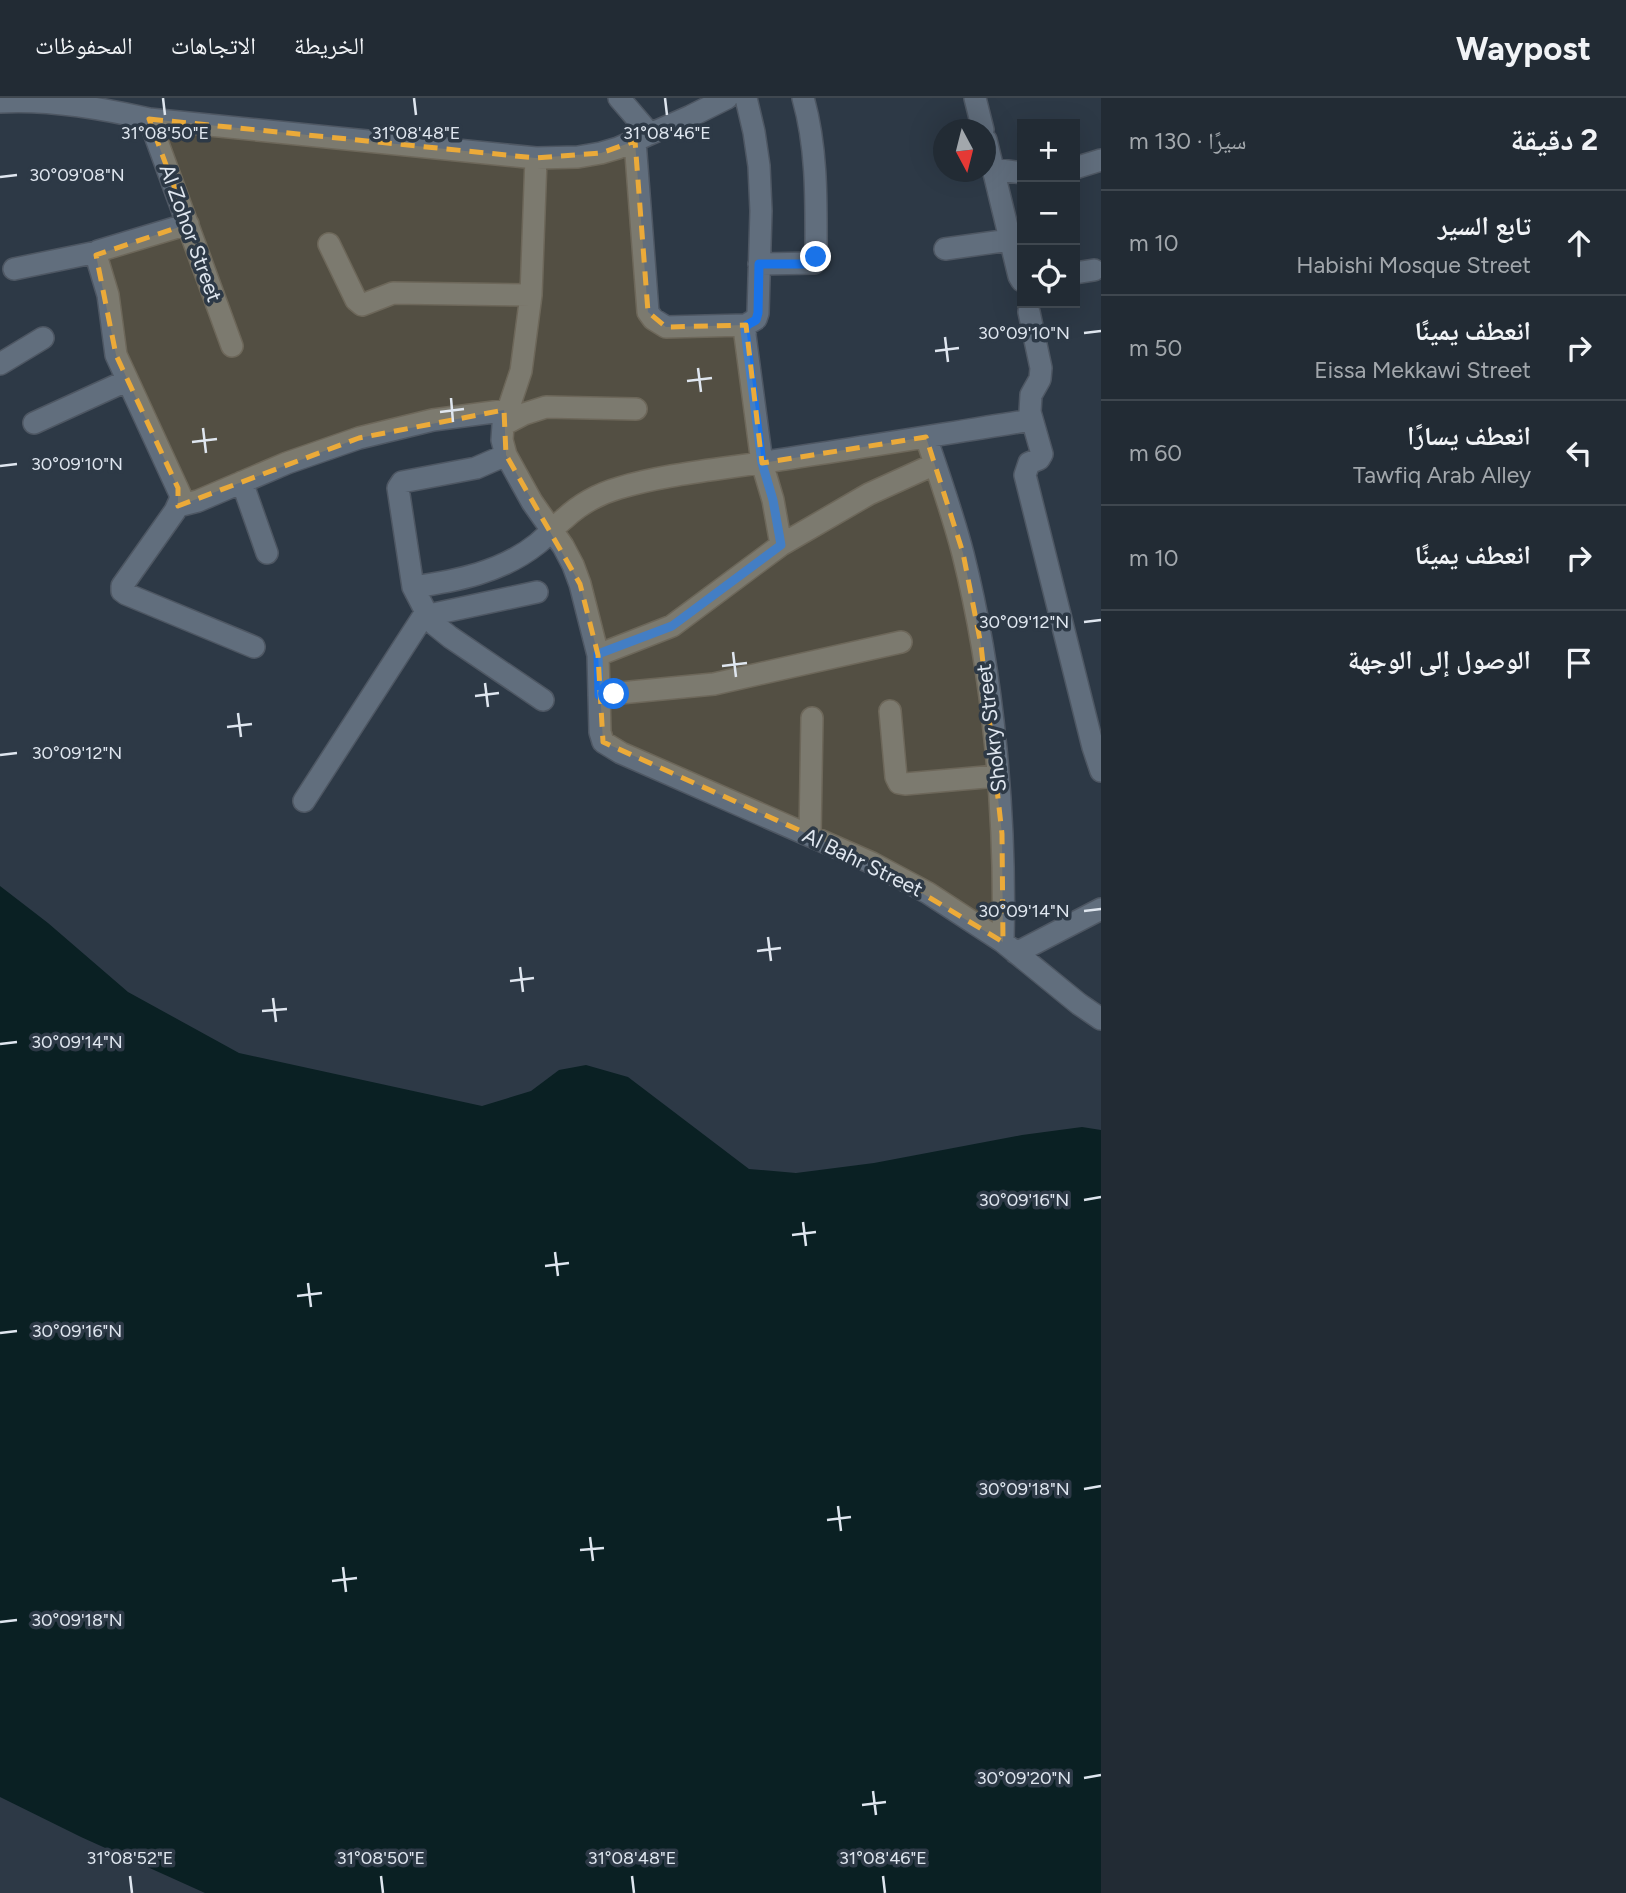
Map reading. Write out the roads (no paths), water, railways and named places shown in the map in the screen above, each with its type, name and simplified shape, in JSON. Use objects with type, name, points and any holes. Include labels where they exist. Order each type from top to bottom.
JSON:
[{"type":"street","points":[[619,98],[643,137],[648,312],[653,319],[666,327],[747,325],[756,320],[761,211],[759,166],[746,98]]},
{"type":"street","points":[[0,102],[27,100],[120,112],[149,119],[536,158],[567,158],[601,153],[643,137],[727,98]]},
{"type":"street","points":[[759,264],[814,264],[816,261],[814,157],[803,98]]},
{"type":"street","points":[[975,98],[980,119]]},
{"type":"street","name":"Al Zohor Street","points":[[149,119],[232,346]]},
{"type":"street","points":[[536,158],[531,295],[521,371],[506,417],[502,440],[506,455],[532,502],[573,565],[598,654],[599,695],[714,684],[901,642]]},
{"type":"street","points":[[1080,166],[1101,160]]},
{"type":"street","points":[[996,169],[1017,172]]},
{"type":"street","points":[[996,182],[1017,268]]},
{"type":"street","points":[[14,269],[97,251],[188,224]]},
{"type":"street","points":[[945,249],[1010,240]]},
{"type":"street","points":[[329,244],[356,300],[362,305],[393,293],[531,295]]},
{"type":"street","points":[[97,251],[108,295],[116,355],[178,488],[180,500],[122,586],[122,591],[254,647]]},
{"type":"street","points":[[1029,312],[1041,368],[1040,379],[1029,403],[1042,454],[1039,459],[1029,463],[1025,475],[1101,771]]},
{"type":"street","points":[[747,325],[745,335],[762,463],[773,500],[781,545]]},
{"type":"street","points":[[0,364],[43,338]]},
{"type":"street","points":[[34,423],[126,381]]},
{"type":"street","points":[[178,506],[198,501],[288,463],[359,438],[433,420],[506,417],[546,407],[636,409]]},
{"type":"street","points":[[413,587],[475,576],[521,555],[586,502],[619,488],[666,478],[1032,420]]},
{"type":"street","name":"Shokry Street","points":[[926,437],[972,594],[993,726],[1010,948]]},
{"type":"street","points":[[506,455],[476,468],[405,481],[399,484],[398,488],[413,587],[435,625],[543,700]]},
{"type":"street","points":[[598,654],[672,626],[781,545],[869,494],[935,464]]},
{"type":"street","points":[[242,482],[267,553]]},
{"type":"street","points":[[304,802],[427,613],[537,592]]},
{"type":"street","name":"Al Bahr Street","points":[[599,695],[600,732],[603,742],[621,753],[872,863],[928,893],[1010,948],[1101,1019]]},
{"type":"street","points":[[890,711],[896,777],[899,783],[997,776]]},
{"type":"street","points":[[810,836],[812,718]]},
{"type":"street","points":[[1010,948],[1101,909]]}]
